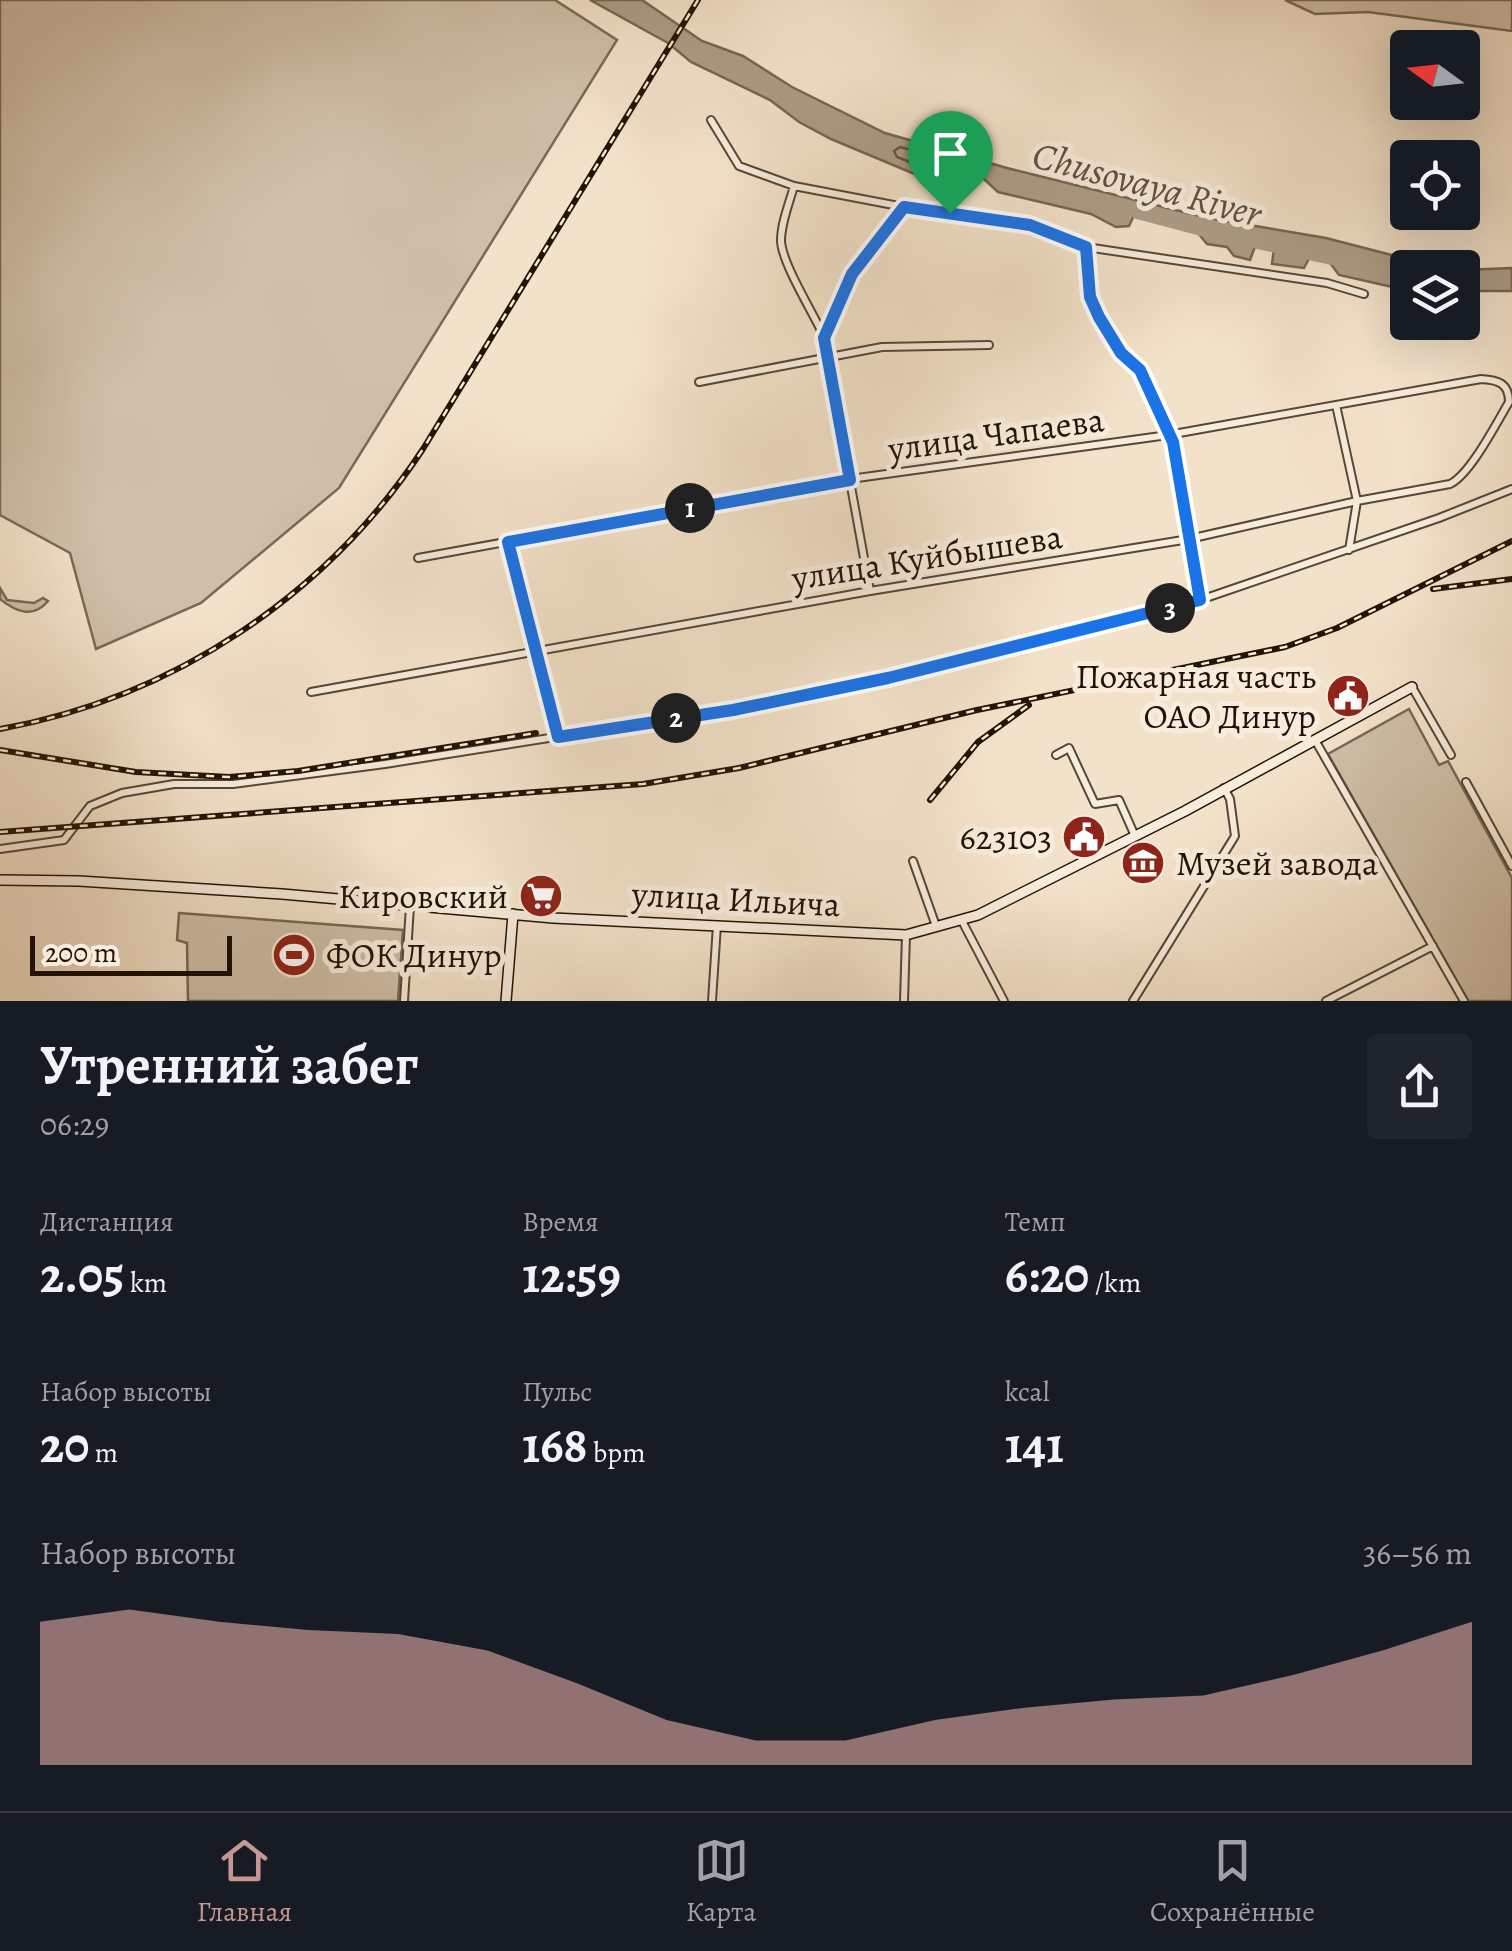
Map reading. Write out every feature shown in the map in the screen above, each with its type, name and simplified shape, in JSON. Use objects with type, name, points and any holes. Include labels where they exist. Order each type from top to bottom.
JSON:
[{"type":"street","points":[[711,120],[739,166],[794,186],[1030,225],[1086,247],[1327,283],[1364,294]]},
{"type":"street","points":[[794,186],[781,242],[784,260],[824,338],[870,591]]},
{"type":"street","points":[[824,338],[852,274],[904,207]]},
{"type":"street","points":[[1086,247],[1090,297],[1121,353],[1140,370],[1177,455],[1200,600]]},
{"type":"street","points":[[698,382],[882,347],[990,346]]},
{"type":"street","name":"улица Чапаева","points":[[418,558],[850,480],[1168,435],[1481,379],[1506,386],[1510,402]]},
{"type":"street","name":"улица Куйбышева","points":[[310,692],[870,591],[1189,539],[1458,480],[1510,402]]},
{"type":"street","points":[[1336,406],[1357,501],[1348,550]]},
{"type":"street","points":[[0,850],[64,840],[90,806],[122,793],[174,784],[233,784],[558,737],[733,710],[888,678],[1200,600],[1512,489]]},
{"type":"street","points":[[508,542],[558,737]]},
{"type":"street","points":[[1412,687],[1451,756]]},
{"type":"street","name":"улица Ильича","points":[[0,880],[190,888],[512,914],[906,935],[962,921],[1135,836],[1412,687]]},
{"type":"street","points":[[1316,740],[1464,1001]]},
{"type":"street","points":[[1056,755],[1069,748],[1095,804],[1120,800],[1135,836]]},
{"type":"street","points":[[1466,782],[1512,866]]},
{"type":"street","points":[[1133,1001],[1235,836],[1230,800],[1224,788]]},
{"type":"street","points":[[913,862],[936,928]]},
{"type":"street","points":[[404,1001],[410,906]]},
{"type":"street","points":[[506,1001],[512,914]]},
{"type":"street","points":[[962,921],[1004,1001]]},
{"type":"street","points":[[712,1001],[717,924]]},
{"type":"street","points":[[904,1001],[906,935]]},
{"type":"street","points":[[1326,1001],[1432,946]]},
{"type":"shaded area","points":[[0,0],[555,0],[617,40],[339,488],[201,603],[96,649],[70,553],[0,515]]},
{"type":"shaded area","points":[[1285,0],[1512,0],[1512,31],[1368,12],[1315,14]]},
{"type":"shaded area","points":[[0,588],[7,600],[48,601],[30,612],[18,610],[0,599]]},
{"type":"shaded area","points":[[1409,709],[1439,765],[1448,761],[1512,878],[1512,1001],[1468,1001],[1328,754]]},
{"type":"shaded area","name":"ФОК Динур","points":[[179,913],[403,930],[398,1001],[188,1001],[187,943],[177,940]]},
{"type":"water","points":[[590,0],[642,0],[702,41],[743,56],[792,87],[885,133],[1208,218],[1326,238],[1390,255],[1390,287],[1339,275],[1327,259],[1311,255],[1304,268],[1272,264],[1274,248],[1256,244],[1250,260],[1234,256],[1227,247],[1207,244],[1194,228],[1135,213],[1129,226],[1116,227],[1091,214],[998,192],[984,179],[924,178],[831,139],[770,100],[691,62],[668,43]]},
{"type":"water","points":[[1512,268],[1512,291],[1480,291],[1480,269]]},
{"type":"waterway","name":"Chusovaya River","points":[[1137,213],[1205,231]]},
{"type":"waterway","name":"Chusovaya River","points":[[1239,239],[1341,261]]},
{"type":"railway","points":[[0,729],[64,714],[126,693],[185,665],[293,594],[341,550],[384,502],[423,449],[698,0]]},
{"type":"railway","points":[[0,832],[643,784],[739,768],[977,710],[1285,647],[1337,628],[1512,541]]},
{"type":"railway","points":[[1433,589],[1512,579]]},
{"type":"railway","points":[[930,800],[978,742],[1029,705]]},
{"type":"railway","points":[[0,750],[136,772],[229,777],[298,771],[536,733]]},
{"type":"place","name":"Пожарная часть ОАО Динур","points":[[1348,696]]},
{"type":"place","name":"623103","points":[[1084,837]]},
{"type":"place","name":"Музей завода","points":[[1143,863]]},
{"type":"place","name":"Кировский","points":[[541,896]]},
{"type":"place","name":"ФОК Динур","points":[[294,955]]},
{"type":"route","points":[[904,207],[950,213],[1030,225],[1086,247],[1090,297],[1114,344],[1140,370],[1173,442],[1200,600],[888,678],[733,710],[558,737],[508,542],[850,480],[824,338],[852,274],[904,207]]}]
